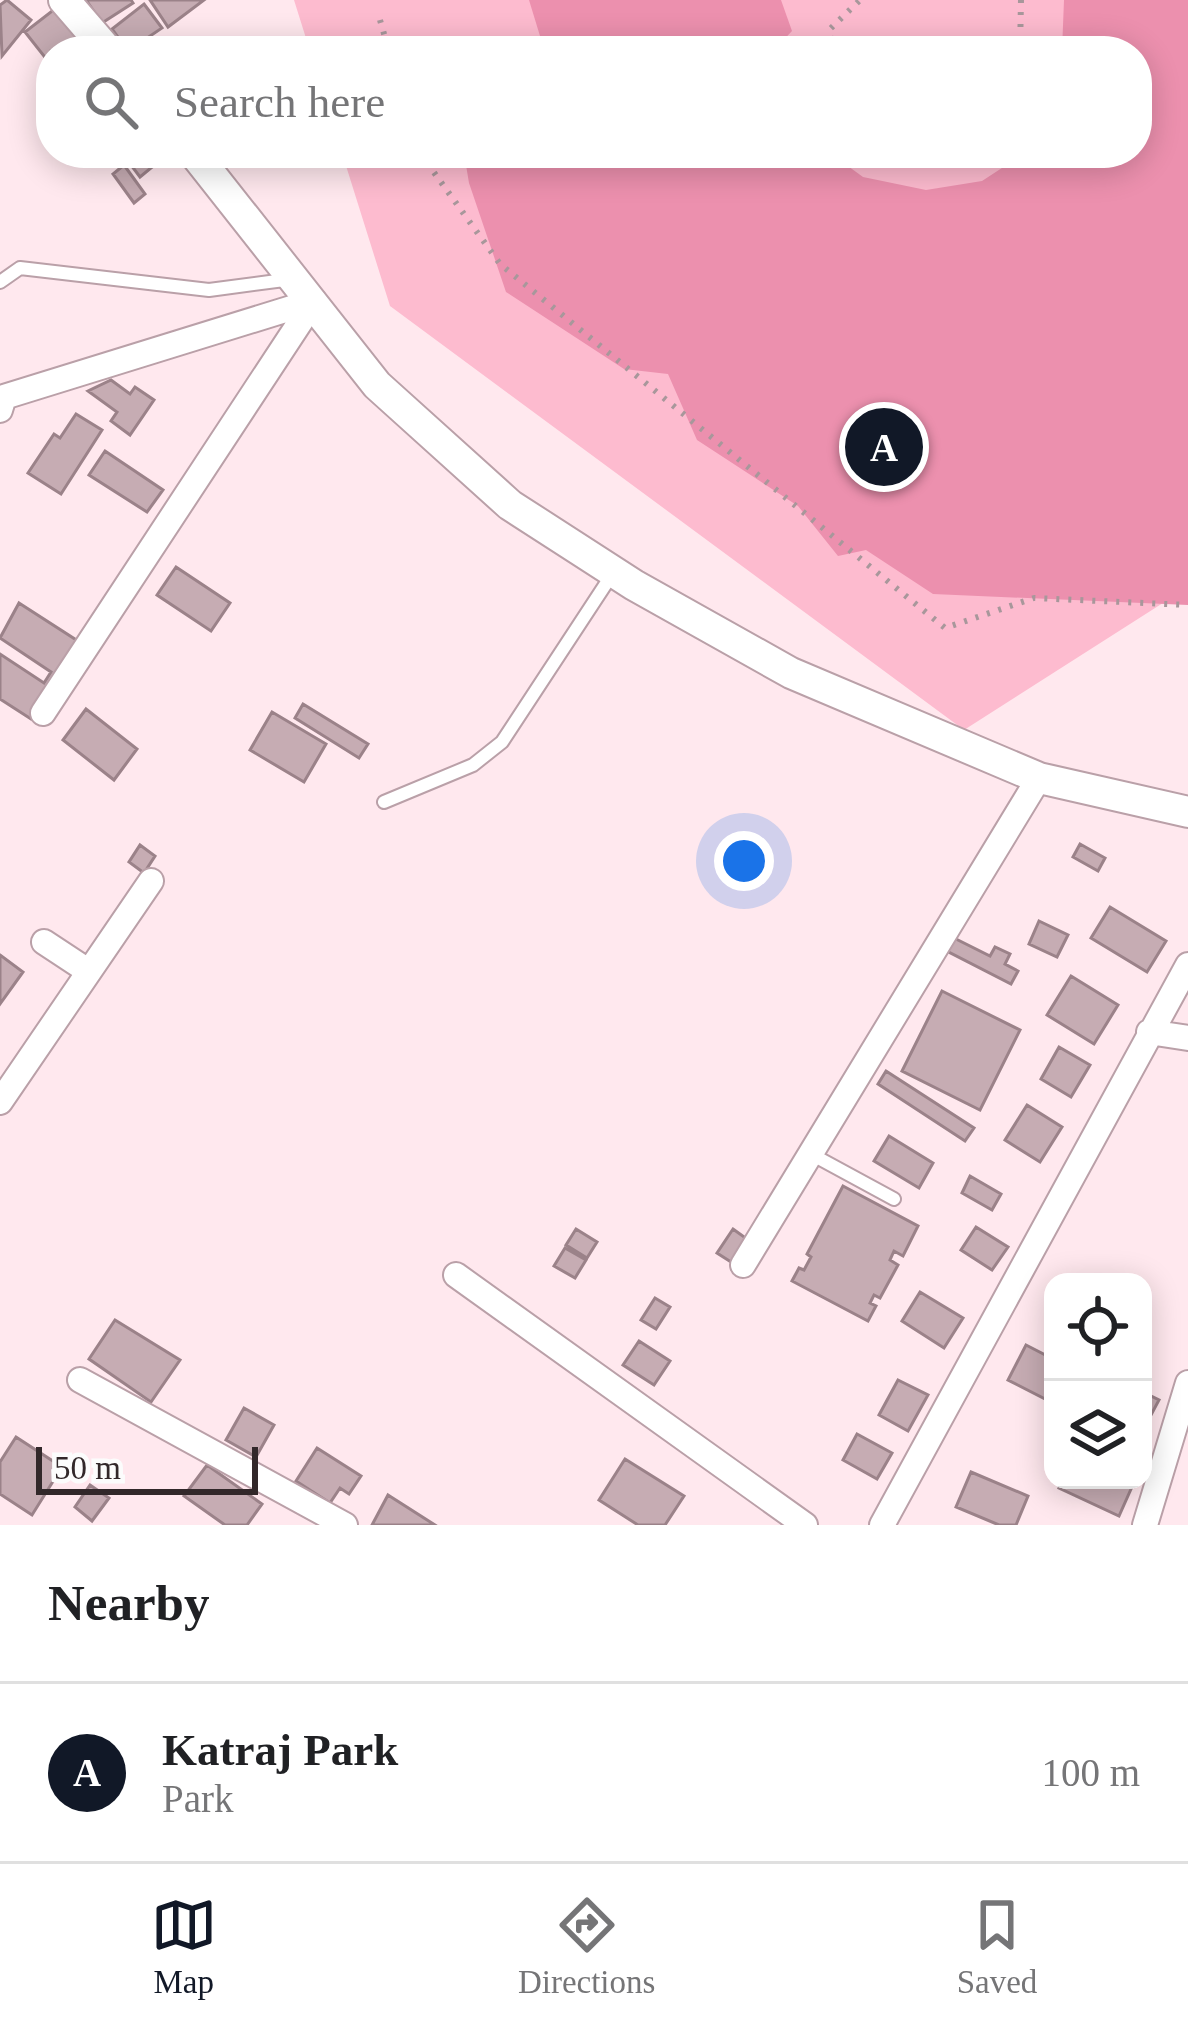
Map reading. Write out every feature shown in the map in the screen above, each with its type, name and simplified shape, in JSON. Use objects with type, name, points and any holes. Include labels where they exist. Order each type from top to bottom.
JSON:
[{"type":"street","points":[[64,0],[95,36]]},
{"type":"street","points":[[206,168],[377,385],[510,505],[614,572],[791,673],[1039,778],[1188,812]]},
{"type":"street","points":[[1,402],[305,290]]},
{"type":"street","points":[[43,713],[305,290]]},
{"type":"street","points":[[743,1264],[1039,778]]},
{"type":"street","points":[[0,1102],[152,881]]},
{"type":"street","points":[[44,942],[88,970]]},
{"type":"street","points":[[882,1525],[1188,965]]},
{"type":"street","points":[[1149,1032],[1188,1038]]},
{"type":"street","points":[[456,1275],[806,1525]]},
{"type":"street","points":[[80,1380],[345,1525]]},
{"type":"street","points":[[1145,1525],[1188,1383]]},
{"type":"lane","points":[[0,282],[20,268],[208,290],[305,290]]},
{"type":"lane","points":[[385,802],[473,765],[502,742],[614,572]]},
{"type":"lane","points":[[811,1154],[894,1199]]},
{"type":"path","points":[[830,36],[829,30],[860,0]]},
{"type":"path","points":[[1021,36],[1022,0]]},
{"type":"path","points":[[380,20],[385,36]]},
{"type":"path","points":[[431,168],[500,264],[945,628],[1034,598],[1188,605]]},
{"type":"shaded area","points":[[294,0],[1188,0],[1188,587],[964,730],[390,306],[347,168],[1152,168],[1152,36],[305,36]]},
{"type":"shaded area","points":[[529,0],[781,0],[792,31],[787,36],[540,36]]},
{"type":"shaded area","points":[[1064,0],[1188,0],[1188,605],[933,594],[866,550],[838,556],[798,506],[697,440],[668,374],[624,369],[506,292],[466,168],[851,168],[863,177],[926,190],[982,181],[1002,168],[1152,168],[1152,36],[1063,36]]},
{"type":"building","points":[[7,0],[31,20],[2,56],[0,5]]},
{"type":"building","points":[[86,0],[131,0],[133,3],[102,23]]},
{"type":"building","points":[[150,0],[204,0],[168,27]]},
{"type":"building","points":[[144,4],[162,28],[150,36],[117,36],[112,29]]},
{"type":"building","points":[[56,8],[79,36],[36,36],[36,46],[25,32]]},
{"type":"building","points":[[126,168],[145,194],[134,203],[113,174]]},
{"type":"building","points":[[111,380],[130,394],[135,387],[154,400],[130,435],[111,421],[117,412],[88,391]]},
{"type":"building","points":[[76,414],[102,430],[61,494],[28,473],[54,434],[60,438]]},
{"type":"building","points":[[105,451],[163,490],[147,512],[89,475]]},
{"type":"building","points":[[176,567],[230,603],[211,631],[157,595]]},
{"type":"building","points":[[19,603],[81,643],[31,719],[0,699],[0,654],[44,683],[51,672],[0,638]]},
{"type":"building","points":[[303,704],[368,744],[359,758],[295,718]]},
{"type":"building","points":[[86,709],[137,749],[114,780],[63,740]]},
{"type":"building","points":[[272,712],[326,744],[304,782],[250,750]]},
{"type":"building","points":[[1080,844],[1105,858],[1098,871],[1073,857]]},
{"type":"building","points":[[140,845],[155,856],[144,873],[129,862]]},
{"type":"building","points":[[1110,907],[1166,941],[1147,972],[1091,938]]},
{"type":"building","points":[[1039,921],[1068,935],[1057,957],[1029,944]]},
{"type":"building","points":[[946,934],[990,956],[995,947],[1010,954],[1005,964],[1018,971],[1011,984],[939,947]]},
{"type":"building","points":[[0,955],[23,972],[0,1004]]},
{"type":"building","points":[[1071,976],[1118,1005],[1094,1044],[1047,1015]]},
{"type":"building","points":[[942,991],[1020,1030],[980,1110],[902,1071]]},
{"type":"building","points":[[1059,1047],[1090,1065],[1071,1097],[1041,1079]]},
{"type":"building","points":[[886,1071],[974,1128],[965,1141],[878,1084]]},
{"type":"building","points":[[1027,1105],[1062,1127],[1040,1162],[1005,1140]]},
{"type":"building","points":[[889,1136],[933,1163],[919,1188],[874,1161]]},
{"type":"building","points":[[970,1176],[1001,1194],[992,1210],[962,1193]]},
{"type":"building","points":[[843,1186],[918,1226],[903,1256],[894,1251],[890,1260],[898,1265],[880,1298],[874,1295],[870,1303],[876,1306],[868,1321],[792,1281],[811,1257],[807,1254]]},
{"type":"building","points":[[976,1227],[1008,1247],[992,1270],[961,1250]]},
{"type":"building","points":[[576,1229],[597,1242],[587,1258],[566,1245]]},
{"type":"building","points":[[733,1229],[747,1239],[731,1262],[717,1253]]},
{"type":"building","points":[[565,1248],[586,1260],[575,1278],[554,1266]]},
{"type":"building","points":[[920,1292],[963,1318],[944,1348],[902,1321]]},
{"type":"building","points":[[655,1298],[670,1307],[656,1329],[641,1320]]},
{"type":"building","points":[[115,1320],[180,1360],[151,1402],[89,1359]]},
{"type":"building","points":[[639,1341],[670,1361],[654,1385],[623,1365]]},
{"type":"building","points":[[1026,1345],[1044,1354],[1044,1398],[1008,1380]]},
{"type":"building","points":[[898,1380],[928,1395],[908,1431],[879,1415]]},
{"type":"building","points":[[244,1408],[274,1425],[256,1457],[226,1440]]},
{"type":"building","points":[[857,1434],[892,1453],[877,1479],[843,1460]]},
{"type":"building","points":[[16,1437],[62,1467],[32,1515],[0,1494],[0,1462]]},
{"type":"building","points":[[317,1448],[361,1476],[349,1494],[340,1488],[330,1503],[296,1481]]},
{"type":"building","points":[[625,1459],[684,1496],[665,1525],[638,1525],[599,1500]]},
{"type":"building","points":[[207,1465],[262,1504],[247,1525],[225,1525],[184,1496]]},
{"type":"building","points":[[971,1472],[1028,1496],[1016,1525],[999,1525],[956,1507]]},
{"type":"building","points":[[90,1485],[109,1498],[92,1521],[75,1507]]},
{"type":"building","points":[[1061,1489],[1131,1489],[1119,1516]]},
{"type":"building","points":[[388,1495],[435,1525],[372,1525]]},
{"type":"place","name":"Katraj Park","points":[[884,447]]}]
